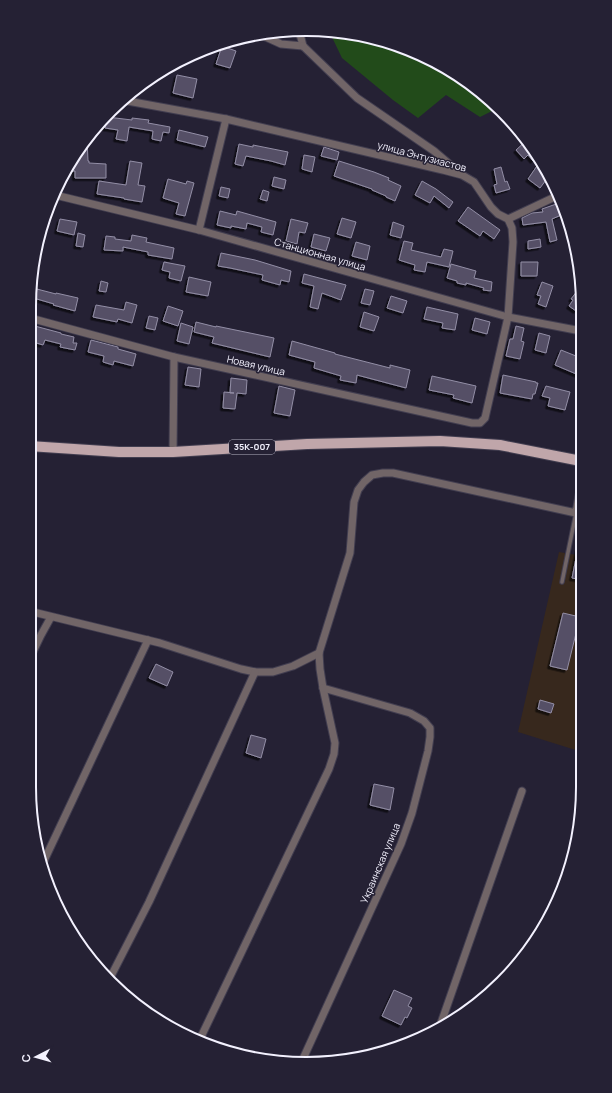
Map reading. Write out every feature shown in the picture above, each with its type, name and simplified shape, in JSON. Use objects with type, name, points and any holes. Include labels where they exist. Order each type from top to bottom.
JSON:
[{"type":"main road","name":"35К-007","points":[[36,446],[119,452],[173,452],[307,444],[440,441],[500,444],[576,460]]},
{"type":"street","points":[[301,36],[303,46],[357,98],[434,151],[462,175]]},
{"type":"street","points":[[269,38],[281,44],[303,46]]},
{"type":"street","name":"улица Энтузиастов","points":[[130,101],[226,118],[462,175],[474,182],[491,208],[498,214],[508,219]]},
{"type":"street","points":[[199,230],[226,118]]},
{"type":"street","name":"Станционная улица","points":[[60,196],[199,230],[508,316],[576,330]]},
{"type":"street","points":[[508,316],[513,242],[512,228],[508,219],[553,198]]},
{"type":"street","name":"Новая улица","points":[[36,320],[174,357],[472,423],[480,423],[485,418],[508,316]]},
{"type":"street","points":[[173,452],[174,357]]},
{"type":"street","points":[[202,1035],[329,769],[334,754],[335,743],[323,688],[319,653],[350,553],[354,502],[358,490],[372,475],[393,473],[576,513]]},
{"type":"street","points":[[36,613],[160,643],[241,669],[255,672],[273,672],[293,666],[319,653]]},
{"type":"street","points":[[36,645],[51,617]]},
{"type":"street","points":[[45,858],[148,640]]},
{"type":"street","points":[[112,975],[149,902],[255,672]]},
{"type":"street","name":"Украинская улица","points":[[304,1057],[401,844],[412,813],[428,751],[430,737],[430,728],[424,721],[410,713],[323,688]]},
{"type":"street","points":[[442,1020],[522,791]]},
{"type":"lane","points":[[562,582],[576,513]]},
{"type":"shaded area","points":[[559,552],[576,555],[576,750],[518,732]]},
{"type":"green space","points":[[332,37],[359,41],[393,50],[441,72],[470,92],[492,111],[480,117],[446,95],[418,118],[393,100],[342,58]]},
{"type":"building","points":[[227,48],[236,51],[230,68],[216,64],[221,49]]},
{"type":"building","points":[[177,75],[197,79],[193,98],[173,93]]},
{"type":"building","points":[[113,118],[149,120],[148,123],[170,127],[169,133],[163,132],[161,141],[152,139],[153,131],[129,127],[127,141],[116,139],[118,130],[105,128]]},
{"type":"building","points":[[179,130],[208,137],[205,147],[177,140]]},
{"type":"building","points":[[239,144],[253,147],[253,145],[288,152],[285,165],[246,156],[243,166],[235,164]]},
{"type":"building","points":[[522,145],[533,161],[528,155],[524,159],[516,150]]},
{"type":"building","points":[[324,147],[339,152],[337,160],[321,156]]},
{"type":"building","points":[[87,148],[89,163],[106,164],[106,178],[75,178],[75,171],[72,171]]},
{"type":"building","points":[[304,155],[315,157],[312,172],[302,169]]},
{"type":"building","points":[[130,161],[142,163],[138,185],[145,186],[142,202],[97,194],[99,181],[126,185]]},
{"type":"building","points":[[339,161],[389,178],[388,180],[401,186],[395,201],[372,189],[334,176]]},
{"type":"building","points":[[537,166],[545,181],[540,188],[528,179]]},
{"type":"building","points":[[501,167],[505,182],[507,181],[510,189],[496,193],[494,185],[497,184],[494,169]]},
{"type":"building","points":[[274,177],[286,180],[284,189],[272,186]]},
{"type":"building","points":[[168,179],[186,184],[187,181],[194,183],[185,216],[176,214],[179,203],[163,198]]},
{"type":"building","points":[[422,181],[436,189],[453,202],[449,208],[434,196],[430,203],[415,195]]},
{"type":"building","points":[[221,187],[230,189],[228,198],[219,196]]},
{"type":"building","points":[[263,190],[269,192],[267,201],[260,199]]},
{"type":"building","points":[[556,204],[560,215],[552,219],[557,240],[550,242],[546,222],[523,225],[522,218],[532,213],[543,212],[542,209]]},
{"type":"building","points":[[468,207],[500,230],[494,239],[483,231],[480,236],[458,221]]},
{"type":"building","points":[[220,211],[236,215],[237,211],[276,222],[273,235],[261,232],[262,227],[247,223],[246,229],[217,225]]},
{"type":"building","points":[[342,218],[356,222],[351,238],[337,234]]},
{"type":"building","points":[[60,219],[77,222],[74,235],[57,231]]},
{"type":"building","points":[[291,219],[308,223],[305,233],[299,232],[297,244],[286,241]]},
{"type":"building","points":[[393,222],[404,226],[401,238],[390,235]]},
{"type":"building","points":[[78,233],[85,235],[83,247],[76,246]]},
{"type":"building","points":[[314,234],[330,238],[326,251],[311,247]]},
{"type":"building","points":[[132,235],[147,238],[146,242],[174,248],[172,259],[148,255],[148,252],[123,247],[123,251],[104,250],[106,236],[131,241]]},
{"type":"building","points":[[540,239],[541,247],[528,249],[528,241]]},
{"type":"building","points":[[404,241],[413,243],[411,250],[441,257],[444,249],[453,251],[449,267],[427,262],[425,272],[414,270],[415,265],[399,260]]},
{"type":"building","points":[[356,242],[370,246],[367,260],[352,256]]},
{"type":"building","points":[[221,253],[255,260],[291,271],[289,282],[281,280],[280,285],[262,280],[263,275],[218,266]]},
{"type":"building","points":[[164,262],[185,266],[181,281],[169,278],[170,272],[162,270]]},
{"type":"building","points":[[521,262],[538,262],[537,276],[521,276]]},
{"type":"building","points":[[451,264],[476,271],[474,278],[492,282],[491,291],[483,290],[484,288],[466,283],[466,285],[457,283],[457,281],[447,278]]},
{"type":"building","points":[[304,274],[346,285],[341,300],[322,293],[318,309],[310,307],[314,286],[302,283]]},
{"type":"building","points":[[189,277],[211,282],[208,296],[186,292]]},
{"type":"building","points":[[101,281],[108,283],[106,292],[99,291]]},
{"type":"building","points":[[542,282],[553,286],[546,307],[538,304],[541,296],[537,295]]},
{"type":"building","points":[[37,289],[78,298],[75,311],[53,305],[54,304],[36,299]]},
{"type":"building","points":[[365,289],[374,291],[370,305],[361,303]]},
{"type":"building","points":[[575,293],[576,311],[569,306],[573,300],[571,299]]},
{"type":"building","points":[[391,296],[407,301],[403,313],[387,308]]},
{"type":"building","points":[[126,302],[137,305],[132,323],[118,319],[117,322],[93,317],[96,305],[124,310]]},
{"type":"building","points":[[168,306],[183,311],[178,326],[163,321]]},
{"type":"building","points":[[427,307],[458,314],[455,330],[442,328],[443,323],[424,319]]},
{"type":"building","points":[[364,312],[379,317],[374,331],[360,327]]},
{"type":"building","points":[[149,316],[158,318],[155,330],[146,328]]},
{"type":"building","points":[[475,318],[490,322],[487,334],[472,330]]},
{"type":"building","points":[[196,322],[274,338],[270,357],[212,343],[214,337],[194,332]]},
{"type":"building","points":[[181,323],[193,327],[189,344],[177,341]]},
{"type":"building","points":[[36,326],[74,337],[73,343],[77,343],[75,350],[60,347],[61,344],[45,340],[43,345],[36,343]]},
{"type":"building","points":[[516,326],[524,328],[521,341],[524,342],[520,359],[506,356],[510,339],[513,339]]},
{"type":"building","points":[[539,333],[550,336],[546,353],[535,350]]},
{"type":"building","points":[[91,340],[118,347],[118,349],[136,354],[133,366],[114,361],[113,365],[103,362],[104,356],[88,352]]},
{"type":"building","points":[[292,341],[390,368],[390,365],[410,370],[406,388],[357,375],[356,383],[340,380],[341,376],[314,368],[315,362],[289,355]]},
{"type":"building","points":[[561,350],[576,356],[576,374],[555,365]]},
{"type":"building","points":[[188,367],[201,369],[199,387],[185,385]]},
{"type":"building","points":[[503,375],[538,383],[532,399],[500,393]]},
{"type":"building","points":[[432,376],[476,386],[472,403],[453,398],[454,395],[429,390]]},
{"type":"building","points":[[231,378],[247,380],[246,394],[237,393],[235,409],[223,408],[224,392],[230,393]]},
{"type":"building","points":[[279,386],[295,390],[290,416],[274,413]]},
{"type":"building","points":[[546,386],[570,392],[565,410],[548,406],[550,398],[542,396]]},
{"type":"building","points":[[576,558],[576,579],[572,578]]},
{"type":"building","points":[[563,613],[576,616],[576,633],[567,670],[550,666]]},
{"type":"building","points":[[156,664],[173,672],[167,686],[149,678]]},
{"type":"building","points":[[540,700],[554,704],[551,713],[538,709]]},
{"type":"building","points":[[251,735],[266,739],[261,758],[246,753]]},
{"type":"building","points":[[374,784],[394,788],[390,810],[370,805]]},
{"type":"building","points":[[394,990],[412,998],[408,1006],[412,1008],[407,1018],[405,1017],[401,1025],[382,1016]]}]
